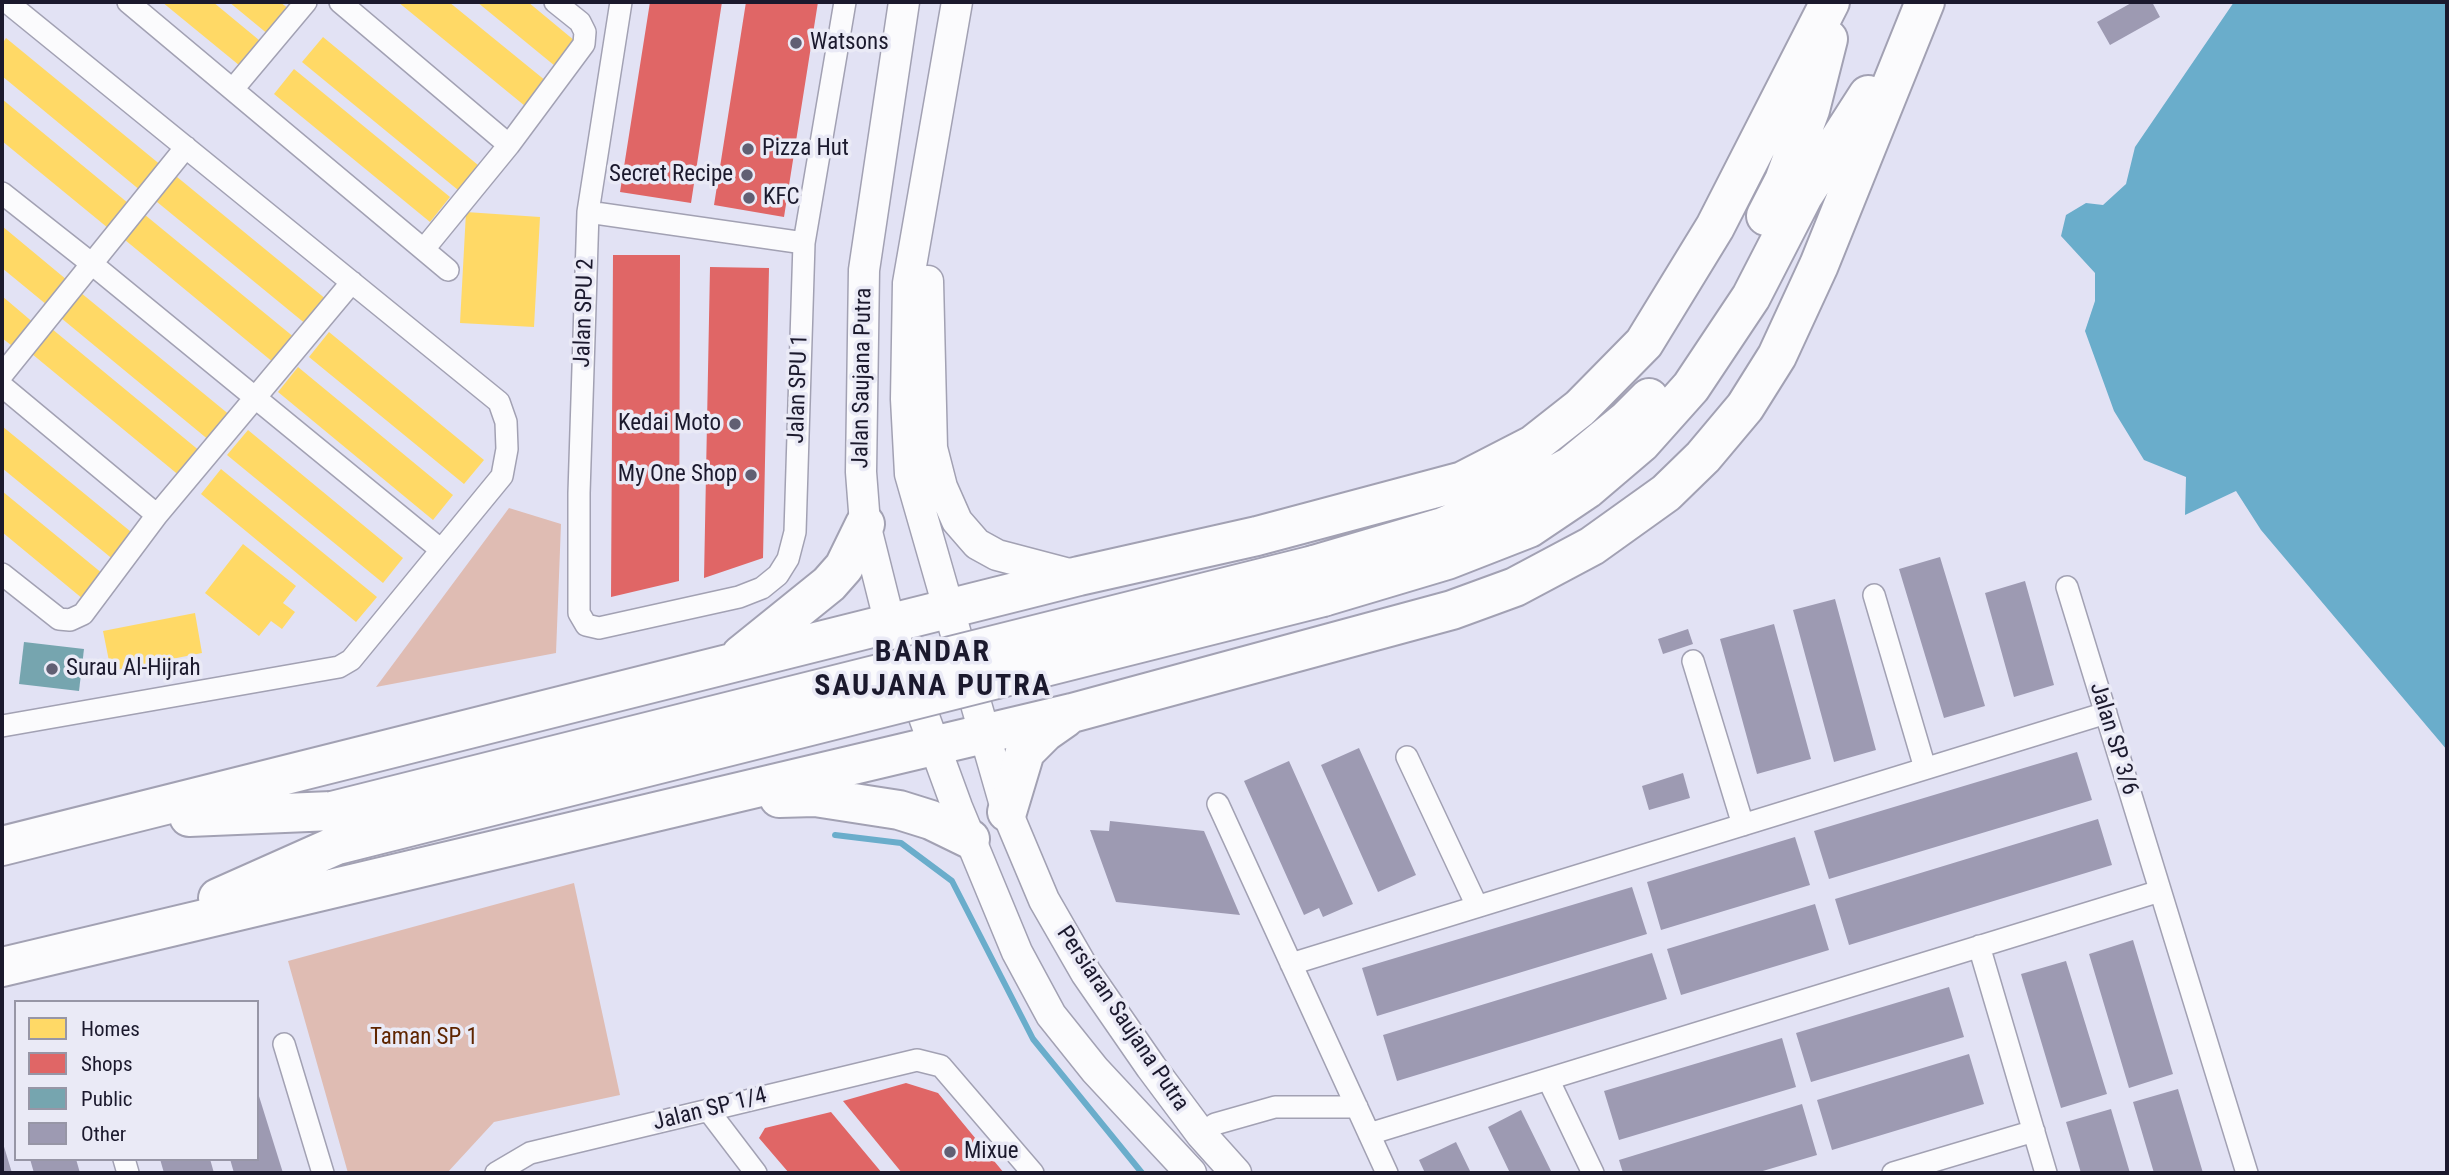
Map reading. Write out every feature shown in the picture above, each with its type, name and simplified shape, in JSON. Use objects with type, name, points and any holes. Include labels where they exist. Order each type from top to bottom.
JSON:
[{"type":"highway","points":[[2,846],[1079,576],[1257,536],[1463,481],[1533,445],[1613,378],[1644,343],[1673,300],[1715,227],[1830,2]]},
{"type":"highway","points":[[1319,581],[1513,497],[1571,466],[1627,420],[1680,365],[1730,283],[1784,181],[1810,110],[1837,2]]},
{"type":"highway","points":[[137,935],[334,828],[1319,581],[1447,561],[1529,528],[1587,489],[1641,443],[1690,387],[1751,297],[1803,196],[1921,11]]},
{"type":"highway","points":[[2,967],[1072,713],[1452,610],[1515,587],[1592,546],[1666,493],[1703,457],[1745,407],[1777,356],[1819,265],[1921,11]]},
{"type":"highway","points":[[728,665],[791,618],[829,584],[844,567],[864,524]]},
{"type":"highway","points":[[1007,812],[1025,752],[1045,732],[1072,713]]},
{"type":"highway","points":[[721,798],[814,797],[900,810],[931,820],[970,839]]},
{"type":"highway","points":[[110,820],[334,828]]},
{"type":"main road","name":"Jalan Saujana Putra","points":[[904,2],[864,270],[861,472],[864,524],[890,625],[934,746]]},
{"type":"main road","name":"Jalan Saujana Putra","points":[[957,2],[917,223],[908,296],[905,400],[910,474],[985,734]]},
{"type":"main road","points":[[917,223],[929,257],[932,448],[942,487],[952,510],[977,544],[997,555],[1079,576]]},
{"type":"main road","name":"Persiaran Saujana Putra","points":[[985,734],[1007,812],[1044,900],[1086,973],[1201,1134],[1236,1173]]},
{"type":"main road","name":"Persiaran Saujana Putra","points":[[934,746],[1017,952],[1051,1015],[1095,1070],[1191,1173]]},
{"type":"street","points":[[2,726],[340,667],[351,660],[440,548],[502,476],[507,449],[506,422],[499,402],[7,2]]},
{"type":"street","points":[[128,2],[448,270]]},
{"type":"street","points":[[233,89],[306,2]]},
{"type":"street","points":[[340,2],[509,145]]},
{"type":"street","points":[[424,249],[509,145],[584,44],[585,32],[580,22],[555,2]]},
{"type":"street","name":"Jalan SPU 2","points":[[586,625],[579,613],[579,492],[588,212],[621,2]]},
{"type":"street","name":"Jalan SPU 1","points":[[586,625],[599,628],[740,597],[762,588],[778,575],[788,559],[795,532],[804,243],[845,2]]},
{"type":"street","points":[[2,375],[186,147]]},
{"type":"street","points":[[2,193],[440,548]]},
{"type":"street","points":[[588,212],[804,243]]},
{"type":"street","points":[[2,574],[59,619],[70,620],[83,614],[157,515],[352,282]]},
{"type":"street","points":[[2,386],[157,515]]},
{"type":"street","name":"Jalan SP 3/6","points":[[2067,587],[2247,1173]]},
{"type":"street","points":[[1874,595],[1925,768]]},
{"type":"street","points":[[1693,661],[1743,824]]},
{"type":"street","points":[[1291,964],[2106,713]]},
{"type":"street","points":[[1407,757],[1477,906]]},
{"type":"street","points":[[1217,804],[1387,1173]]},
{"type":"street","points":[[1369,1134],[2160,891]]},
{"type":"street","points":[[1979,946],[2046,1173]]},
{"type":"street","points":[[284,1044],[323,1173]]},
{"type":"street","name":"Jalan SP 1/4","points":[[496,1173],[530,1153],[917,1060],[941,1066],[1033,1173]]},
{"type":"street","points":[[1548,1079],[1593,1173]]},
{"type":"street","points":[[1201,1134],[1216,1124],[1275,1107],[1357,1107]]},
{"type":"street","points":[[708,1110],[756,1173]]},
{"type":"street","points":[[1893,1173],[2034,1131]]},
{"type":"green space","points":[[509,508],[561,524],[556,653],[376,687]]},
{"type":"green space","name":"Taman SP 1","points":[[574,883],[620,1095],[494,1122],[447,1173],[348,1173],[288,961]]},
{"type":"water","points":[[2234,2],[2447,2],[2447,750],[2261,530],[2236,491],[2185,515],[2186,477],[2144,460],[2114,411],[2085,331],[2095,301],[2095,273],[2061,236],[2066,215],[2086,203],[2103,205],[2126,184],[2135,147]]},
{"type":"building: Homes","points":[[162,2],[213,2],[265,45],[245,70]]},
{"type":"building: Homes","points":[[229,2],[280,2],[289,9],[269,35]]},
{"type":"building: Homes","points":[[398,2],[449,2],[546,81],[525,106]]},
{"type":"building: Homes","points":[[477,2],[528,2],[575,41],[555,66]]},
{"type":"building: Homes","points":[[323,37],[478,165],[458,190],[302,62]]},
{"type":"building: Homes","points":[[6,38],[162,166],[141,191],[2,76],[2,44]]},
{"type":"building: Homes","points":[[294,69],[450,197],[430,222],[274,94]]},
{"type":"building: Homes","points":[[2,99],[128,203],[108,228],[2,141]]},
{"type":"building: Homes","points":[[171,172],[327,300],[307,325],[151,197]]},
{"type":"building: Homes","points":[[139,210],[295,338],[274,363],[119,235]]},
{"type":"building: Homes","points":[[466,212],[540,217],[534,327],[460,323]]},
{"type":"building: Homes","points":[[2,226],[67,280],[47,305],[2,268]]},
{"type":"building: Homes","points":[[75,288],[231,416],[210,441],[55,313]]},
{"type":"building: Homes","points":[[2,296],[35,324],[16,349],[2,338]]},
{"type":"building: Homes","points":[[46,324],[201,452],[181,477],[26,349]]},
{"type":"building: Homes","points":[[329,332],[484,460],[464,484],[309,357]]},
{"type":"building: Homes","points":[[298,367],[453,495],[433,520],[278,392]]},
{"type":"building: Homes","points":[[2,426],[136,536],[115,561],[2,468]]},
{"type":"building: Homes","points":[[248,430],[403,558],[383,583],[227,455]]},
{"type":"building: Homes","points":[[221,469],[377,597],[356,622],[201,494]]},
{"type":"building: Homes","points":[[2,491],[103,574],[83,599],[2,532]]},
{"type":"building: Homes","points":[[243,544],[296,586],[283,603],[295,612],[282,629],[271,621],[259,636],[205,593]]},
{"type":"building: Homes","points":[[195,613],[202,653],[111,671],[103,631]]},
{"type":"building: Shops","points":[[650,2],[722,2],[691,203],[620,192]]},
{"type":"building: Shops","points":[[746,2],[818,2],[784,217],[714,205]]},
{"type":"building: Shops","points":[[613,255],[680,255],[679,581],[611,597]]},
{"type":"building: Shops","points":[[710,267],[769,268],[763,558],[704,578]]},
{"type":"building: Shops","points":[[906,1083],[938,1093],[1004,1173],[902,1173],[843,1101]]},
{"type":"building: Shops","points":[[831,1112],[882,1173],[789,1173],[759,1138],[765,1128]]},
{"type":"building: Public","points":[[24,642],[84,649],[79,691],[19,684]]},
{"type":"building: Other","points":[[2133,2],[2152,2],[2160,17],[2110,45],[2097,22]]},
{"type":"building: Other","points":[[1940,557],[1985,706],[1944,718],[1899,569]]},
{"type":"building: Other","points":[[2025,581],[2054,685],[2014,697],[1985,593]]},
{"type":"building: Other","points":[[1835,599],[1876,750],[1834,762],[1793,610]]},
{"type":"building: Other","points":[[1774,624],[1811,759],[1757,774],[1720,639]]},
{"type":"building: Other","points":[[1688,629],[1693,644],[1663,654],[1658,639]]},
{"type":"building: Other","points":[[1359,748],[1416,875],[1378,892],[1321,765]]},
{"type":"building: Other","points":[[2077,752],[2092,800],[1829,879],[1814,831]]},
{"type":"building: Other","points":[[1289,761],[1353,904],[1323,917],[1319,908],[1304,915],[1244,781]]},
{"type":"building: Other","points":[[1683,773],[1690,798],[1649,810],[1642,786]]},
{"type":"building: Other","points":[[2098,819],[2112,865],[1849,945],[1835,899]]},
{"type":"building: Other","points":[[1110,821],[1204,831],[1240,915],[1116,902],[1090,830],[1109,831]]},
{"type":"building: Other","points":[[1795,837],[1810,885],[1661,930],[1647,882]]},
{"type":"building: Other","points":[[1632,887],[1647,934],[1377,1016],[1362,968]]},
{"type":"building: Other","points":[[1815,904],[1829,950],[1681,995],[1667,949]]},
{"type":"building: Other","points":[[2133,940],[2173,1074],[2129,1088],[2089,954]]},
{"type":"building: Other","points":[[1652,953],[1667,999],[1397,1081],[1383,1035]]},
{"type":"building: Other","points":[[2066,961],[2107,1094],[2061,1108],[2021,974]]},
{"type":"building: Other","points":[[1949,987],[1964,1037],[1811,1082],[1796,1033]]},
{"type":"building: Other","points":[[1782,1038],[1796,1087],[1619,1140],[1604,1091]]},
{"type":"building: Other","points":[[1969,1054],[1984,1104],[1832,1150],[1817,1100]]},
{"type":"building: Other","points":[[2178,1089],[2203,1173],[2154,1173],[2133,1102]]},
{"type":"building: Other","points":[[259,1096],[283,1173],[234,1173],[231,1161],[259,1161]]},
{"type":"building: Other","points":[[1802,1104],[1817,1155],[1756,1173],[1623,1173],[1619,1160]]},
{"type":"building: Other","points":[[2111,1109],[2130,1173],[2081,1173],[2066,1122]]},
{"type":"building: Other","points":[[1521,1110],[1552,1173],[1510,1173],[1488,1127]]},
{"type":"building: Other","points":[[2,1140],[12,1173],[2,1173]]},
{"type":"building: Other","points":[[1456,1142],[1471,1173],[1425,1173],[1419,1160]]},
{"type":"building: Other","points":[[31,1161],[77,1161],[80,1173],[34,1173]]},
{"type":"building: Other","points":[[161,1161],[211,1161],[214,1173],[164,1173]]},
{"type":"waterway","points":[[835,835],[901,843],[952,881],[1033,1039],[1142,1173]]},
{"type":"place","name":"Watsons","points":[[796,43]]},
{"type":"place","name":"Pizza Hut","points":[[748,149]]},
{"type":"place","name":"Secret Recipe","points":[[747,175]]},
{"type":"place","name":"KFC","points":[[749,198]]},
{"type":"place","name":"Kedai Moto","points":[[735,424]]},
{"type":"place","name":"My One Shop","points":[[751,475]]},
{"type":"place","name":"Surau Al-Hijrah","points":[[52,669]]},
{"type":"place","name":"Mixue","points":[[950,1152]]},
{"type":"district","name":"BANDAR SAUJANA PUTRA","points":[[933,670]]}]
